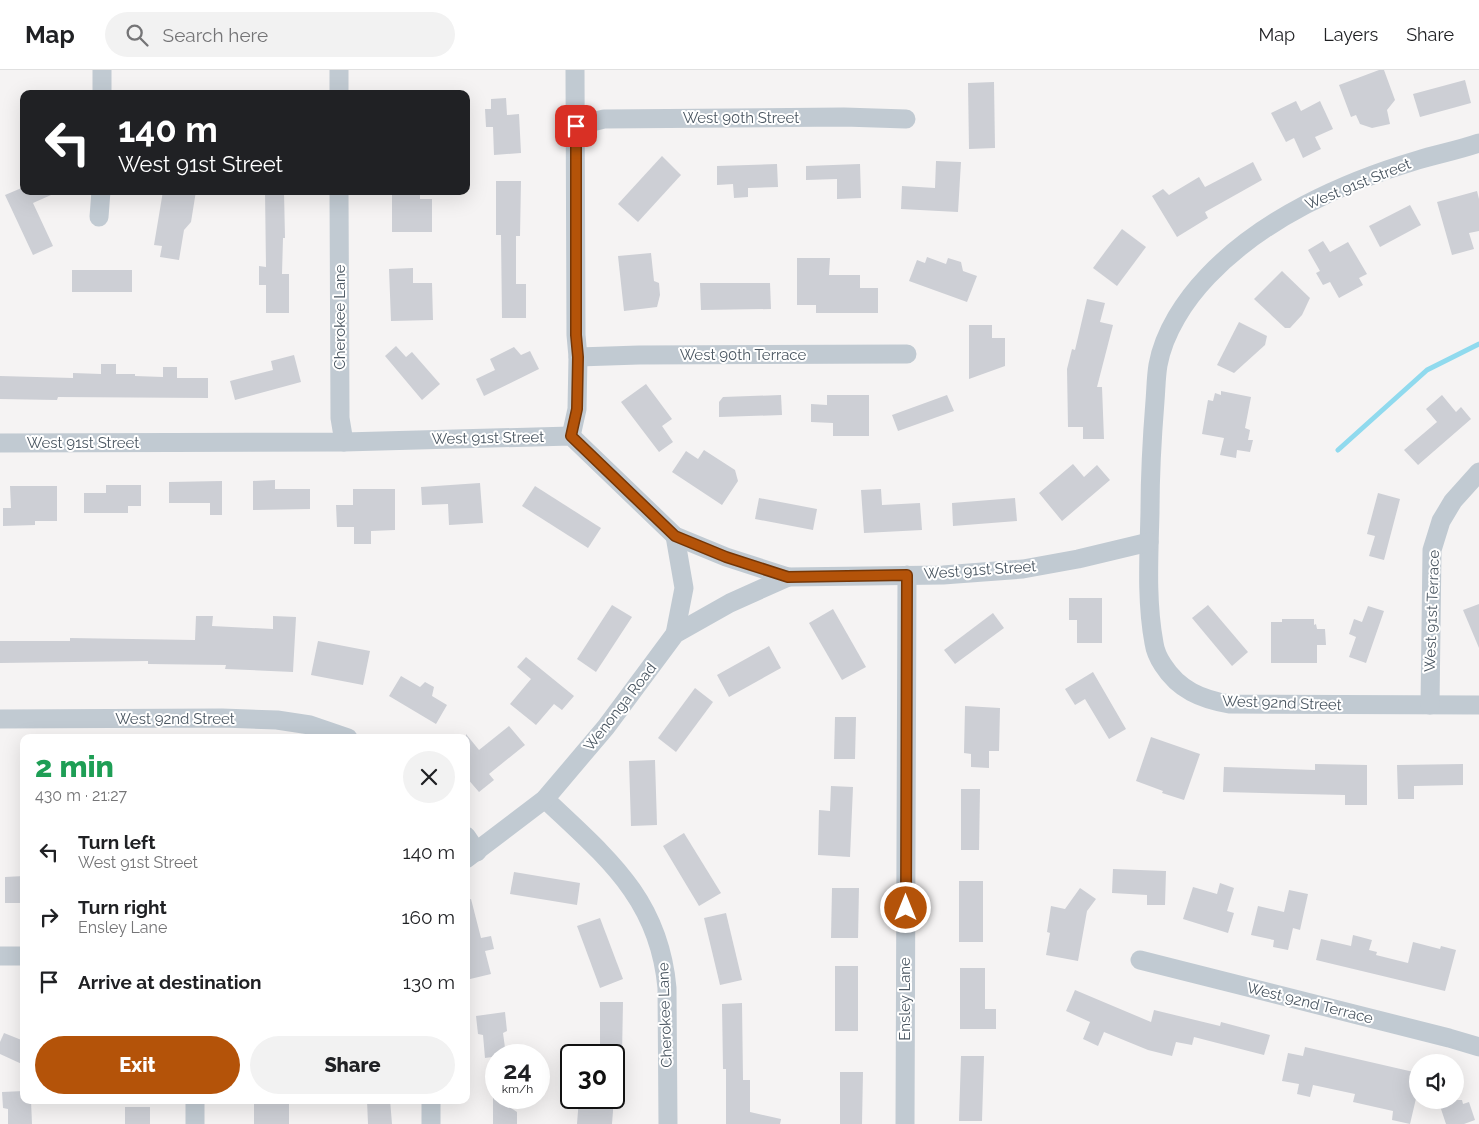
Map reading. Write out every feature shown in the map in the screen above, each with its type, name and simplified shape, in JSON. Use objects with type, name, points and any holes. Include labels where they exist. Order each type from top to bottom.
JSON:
[{"type":"street","points":[[102,70],[102,90]]},
{"type":"street","points":[[339,70],[339,90]]},
{"type":"street","points":[[571,436],[577,409],[578,357],[576,335],[575,70]]},
{"type":"street","name":"West 90th Street","points":[[576,126],[604,119],[844,117],[906,119]]},
{"type":"street","name":"West 91st Street","points":[[0,443],[344,442],[571,436],[675,536],[726,557],[788,577],[975,573],[1023,569],[1078,559],[1149,542],[1151,448],[1158,365],[1172,325],[1183,307],[1208,276],[1274,222],[1307,204],[1362,179],[1418,160],[1479,143]]},
{"type":"street","points":[[100,217],[101,195]]},
{"type":"street","name":"Cherokee Lane","points":[[339,195],[340,418],[344,442]]},
{"type":"street","name":"West 90th Terrace","points":[[578,357],[908,354]]},
{"type":"street","name":"West 91st Terrace","points":[[1430,705],[1432,550],[1441,521],[1453,500],[1479,472]]},
{"type":"street","points":[[675,536],[684,588],[675,634]]},
{"type":"street","name":"West 92nd Street","points":[[1149,542],[1151,616],[1154,645],[1172,677],[1189,692],[1206,700],[1229,704],[1479,705]]},
{"type":"street","name":"Ensley Lane","points":[[905,1124],[907,575]]},
{"type":"street","name":"Wenonga Road","points":[[472,855],[544,799],[606,727],[675,634],[730,603],[788,577]]},
{"type":"street","name":"West 92nd Street","points":[[0,719],[222,718],[277,720],[310,725],[336,734]]},
{"type":"street","name":"Cherokee Lane","points":[[544,799],[598,849],[622,875],[638,897],[651,921],[661,947],[667,988],[668,1124]]},
{"type":"street","points":[[0,956],[20,956]]},
{"type":"street","name":"West 92nd Terrace","points":[[1140,960],[1479,1047]]},
{"type":"street","points":[[195,1104],[195,1124]]},
{"type":"street","points":[[431,1104],[431,1124]]},
{"type":"building","points":[[1379,70],[1384,70],[1395,100],[1387,110],[1390,124],[1372,128],[1360,124],[1356,115],[1351,117],[1339,85]]},
{"type":"building","points":[[1465,80],[1471,103],[1420,117],[1413,94]]},
{"type":"building","points":[[994,82],[995,148],[969,149],[968,83]]},
{"type":"building","points":[[506,98],[507,115],[519,114],[521,153],[494,155],[493,127],[486,127],[485,109],[491,109],[491,99]]},
{"type":"building","points":[[1296,101],[1301,111],[1320,101],[1333,129],[1315,137],[1321,149],[1303,158],[1294,138],[1286,142],[1271,113]]},
{"type":"building","points":[[662,156],[681,175],[638,222],[618,204]]},
{"type":"building","points":[[936,161],[961,162],[958,212],[901,209],[902,186],[935,188]]},
{"type":"building","points":[[1253,162],[1262,180],[1205,212],[1208,218],[1177,237],[1152,196],[1163,189],[1169,195],[1199,177],[1205,187]]},
{"type":"building","points":[[777,164],[778,187],[748,188],[748,197],[734,198],[733,184],[717,185],[717,166]]},
{"type":"building","points":[[860,164],[861,198],[837,199],[837,179],[806,180],[806,166]]},
{"type":"building","points":[[496,181],[521,181],[520,236],[516,236],[516,284],[526,284],[526,318],[502,318],[501,235],[496,235]]},
{"type":"building","points":[[20,189],[20,195],[51,195],[33,203],[53,246],[33,255],[5,195]]},
{"type":"building","points":[[1477,191],[1479,199],[1479,231],[1469,233],[1474,249],[1452,255],[1437,202]]},
{"type":"building","points":[[162,195],[195,195],[191,222],[184,230],[179,260],[160,257],[162,246],[154,245]]},
{"type":"building","points":[[265,195],[284,195],[285,238],[283,238],[282,274],[289,274],[289,313],[266,313],[266,285],[259,285],[259,266],[266,267]]},
{"type":"building","points":[[392,195],[420,195],[420,199],[432,199],[432,232],[392,232]]},
{"type":"building","points":[[1410,205],[1421,225],[1380,247],[1369,226]]},
{"type":"building","points":[[1122,229],[1146,247],[1117,286],[1093,268]]},
{"type":"building","points":[[1323,241],[1330,252],[1348,242],[1367,274],[1359,278],[1363,285],[1339,298],[1330,282],[1323,285],[1316,273],[1320,271],[1308,250]]},
{"type":"building","points":[[651,253],[654,281],[659,283],[660,295],[657,307],[624,311],[618,256]]},
{"type":"building","points":[[927,257],[946,264],[948,258],[961,262],[963,271],[977,276],[967,302],[909,281],[917,260],[925,263]]},
{"type":"building","points":[[797,258],[830,258],[829,275],[860,275],[860,288],[878,288],[878,313],[816,313],[816,305],[797,305]]},
{"type":"building","points":[[413,268],[413,283],[432,283],[433,320],[391,321],[389,269]]},
{"type":"building","points":[[72,270],[132,270],[132,292],[72,292]]},
{"type":"building","points":[[1282,271],[1310,298],[1302,315],[1290,328],[1285,328],[1254,299]]},
{"type":"building","points":[[700,283],[770,283],[771,309],[701,310]]},
{"type":"building","points":[[1087,299],[1105,303],[1100,322],[1113,325],[1097,387],[1102,387],[1104,439],[1083,439],[1083,427],[1068,427],[1067,369],[1072,349],[1075,350]]},
{"type":"building","points":[[1239,322],[1267,336],[1265,345],[1234,373],[1217,365]]},
{"type":"building","points":[[969,325],[992,325],[992,338],[1005,338],[1005,366],[969,379]]},
{"type":"building","points":[[396,346],[406,357],[412,352],[440,384],[422,400],[385,356]]},
{"type":"building","points":[[514,347],[521,355],[530,351],[539,369],[484,396],[476,379],[495,370],[490,359]]},
{"type":"building","points":[[294,355],[301,382],[235,400],[230,381],[273,370],[271,361]]},
{"type":"building","points":[[101,364],[116,364],[116,374],[135,374],[135,376],[163,377],[163,367],[177,367],[177,378],[208,378],[208,398],[58,397],[57,400],[0,399],[0,376],[73,378],[73,373],[101,374]]},
{"type":"building","points":[[646,384],[672,419],[662,426],[673,442],[659,452],[621,402]]},
{"type":"building","points":[[1221,391],[1251,397],[1245,428],[1250,430],[1248,440],[1253,440],[1250,452],[1237,450],[1236,458],[1220,455],[1224,438],[1202,434],[1208,400],[1213,401],[1215,393],[1221,395]]},
{"type":"building","points":[[781,395],[782,415],[719,417],[719,402],[723,397]]},
{"type":"building","points":[[827,395],[869,395],[869,436],[833,436],[833,423],[811,422],[811,404],[827,405]]},
{"type":"building","points":[[947,395],[954,411],[898,431],[892,415]]},
{"type":"building","points":[[1442,395],[1456,412],[1461,407],[1471,419],[1418,465],[1404,450],[1437,422],[1426,409]]},
{"type":"building","points":[[704,450],[735,470],[738,481],[722,505],[672,472],[686,451],[698,459]]},
{"type":"building","points":[[1073,464],[1084,477],[1097,465],[1110,480],[1062,521],[1039,493]]},
{"type":"building","points":[[275,480],[275,489],[310,489],[310,509],[253,510],[253,481]]},
{"type":"building","points":[[222,481],[222,515],[210,515],[210,503],[169,503],[169,482]]},
{"type":"building","points":[[480,483],[483,523],[449,525],[448,504],[422,505],[421,487]]},
{"type":"building","points":[[106,485],[141,485],[141,506],[128,506],[128,513],[84,513],[84,493],[106,493]]},
{"type":"building","points":[[10,486],[57,486],[57,521],[35,521],[35,525],[3,526],[3,508],[11,508]]},
{"type":"building","points":[[535,486],[601,528],[588,548],[522,506]]},
{"type":"building","points":[[353,489],[395,489],[395,530],[371,531],[371,544],[354,544],[354,527],[337,527],[336,505],[353,505]]},
{"type":"building","points":[[881,489],[882,505],[920,503],[922,530],[864,533],[861,490]]},
{"type":"building","points":[[1378,493],[1400,499],[1384,560],[1369,556],[1375,536],[1367,534]]},
{"type":"building","points":[[759,498],[817,509],[813,530],[755,519]]},
{"type":"building","points":[[1015,498],[1017,521],[953,526],[952,503]]},
{"type":"building","points":[[1069,598],[1102,598],[1102,643],[1077,643],[1077,620],[1069,620]]},
{"type":"building","points":[[1479,604],[1479,648],[1463,610]]},
{"type":"building","points":[[612,605],[632,617],[596,672],[577,659]]},
{"type":"building","points":[[1208,605],[1248,652],[1232,666],[1192,618]]},
{"type":"building","points":[[1368,606],[1384,611],[1366,663],[1349,657],[1356,637],[1349,634],[1354,619],[1362,622]]},
{"type":"building","points":[[833,609],[866,667],[842,680],[809,623]]},
{"type":"building","points":[[993,613],[1004,628],[955,664],[944,650]]},
{"type":"building","points":[[196,616],[213,616],[212,626],[273,629],[273,616],[296,617],[293,672],[225,669],[226,665],[148,664],[148,661],[0,663],[0,641],[70,641],[70,638],[195,640]]},
{"type":"building","points":[[1282,619],[1314,619],[1314,625],[1316,624],[1317,629],[1325,629],[1326,645],[1317,645],[1317,663],[1271,663],[1271,622],[1282,622]]},
{"type":"building","points":[[318,641],[370,651],[363,685],[311,675]]},
{"type":"building","points":[[769,646],[781,668],[729,697],[717,675]]},
{"type":"building","points":[[526,657],[574,696],[562,710],[554,704],[536,725],[510,704],[531,679],[517,667]]},
{"type":"building","points":[[1093,672],[1126,729],[1109,739],[1085,699],[1075,705],[1065,689]]},
{"type":"building","points":[[401,676],[420,687],[425,682],[434,687],[432,696],[447,705],[436,724],[389,696]]},
{"type":"building","points":[[695,688],[713,702],[676,752],[658,738]]},
{"type":"building","points":[[965,706],[1000,708],[999,751],[989,751],[989,768],[971,767],[971,754],[964,753]]},
{"type":"building","points":[[835,717],[856,717],[855,759],[834,759]]},
{"type":"building","points":[[509,726],[525,745],[489,774],[494,780],[479,792],[470,782],[470,739],[479,750]]},
{"type":"building","points":[[1151,737],[1200,754],[1184,800],[1162,793],[1163,791],[1136,781]]},
{"type":"building","points":[[655,760],[657,825],[631,826],[629,761]]},
{"type":"building","points":[[1315,764],[1367,765],[1367,805],[1345,805],[1345,795],[1223,792],[1224,767],[1315,770]]},
{"type":"building","points":[[1463,764],[1463,785],[1414,786],[1414,799],[1398,799],[1397,765]]},
{"type":"building","points":[[831,786],[853,787],[850,857],[818,855],[819,810],[830,811]]},
{"type":"building","points":[[961,789],[980,789],[979,850],[961,850]]},
{"type":"building","points":[[684,833],[721,893],[699,906],[663,846]]},
{"type":"building","points":[[1113,869],[1166,871],[1165,905],[1147,905],[1147,895],[1112,893]]},
{"type":"building","points":[[514,872],[580,883],[577,905],[510,894]]},
{"type":"building","points":[[20,876],[20,903],[5,903],[5,877]]},
{"type":"building","points":[[959,881],[983,881],[983,942],[959,942]]},
{"type":"building","points":[[1220,883],[1234,888],[1227,911],[1234,913],[1228,933],[1183,919],[1193,887],[1217,894]]},
{"type":"building","points":[[832,888],[859,888],[858,938],[831,938]]},
{"type":"building","points":[[1080,888],[1096,899],[1087,911],[1078,961],[1046,955],[1050,933],[1047,932],[1051,906],[1065,909]]},
{"type":"building","points":[[1289,890],[1308,894],[1300,930],[1293,928],[1288,950],[1273,947],[1274,940],[1251,935],[1258,906],[1284,912]]},
{"type":"building","points":[[470,899],[481,938],[491,936],[494,949],[485,951],[491,974],[470,979]]},
{"type":"building","points":[[726,913],[742,980],[720,985],[704,918]]},
{"type":"building","points":[[600,918],[623,979],[600,988],[577,926]]},
{"type":"building","points":[[1353,935],[1372,940],[1369,950],[1377,952],[1376,955],[1408,963],[1413,942],[1440,949],[1441,946],[1456,950],[1445,991],[1316,960],[1321,939],[1351,946]]},
{"type":"building","points":[[835,966],[858,966],[858,1031],[835,1031]]},
{"type":"building","points":[[960,968],[985,968],[985,1009],[996,1009],[996,1029],[960,1029]]},
{"type":"building","points":[[1075,990],[1151,1022],[1154,1010],[1220,1026],[1221,1022],[1270,1035],[1264,1055],[1194,1037],[1192,1045],[1176,1042],[1172,1056],[1148,1050],[1104,1032],[1098,1046],[1083,1039],[1090,1022],[1066,1011]]},
{"type":"building","points":[[600,1002],[623,1002],[622,1044],[600,1044]]},
{"type":"building","points":[[742,1003],[743,1080],[750,1080],[750,1112],[781,1119],[780,1124],[726,1124],[726,1069],[723,1069],[722,1004]]},
{"type":"building","points":[[505,1012],[507,1031],[503,1033],[504,1044],[485,1044],[485,1058],[483,1035],[478,1034],[476,1016]]},
{"type":"building","points":[[4,1033],[20,1039],[20,1063],[0,1054],[0,1042]]},
{"type":"building","points":[[1305,1047],[1409,1071],[1409,1109],[1414,1109],[1410,1124],[1392,1120],[1393,1111],[1353,1102],[1355,1094],[1313,1085],[1310,1097],[1297,1094],[1299,1084],[1282,1081],[1288,1053],[1303,1056]]},
{"type":"building","points":[[961,1056],[984,1056],[982,1121],[959,1121]]},
{"type":"building","points":[[840,1072],[863,1072],[862,1124],[840,1124]]},
{"type":"building","points":[[20,1091],[20,1104],[31,1104],[32,1124],[8,1124],[8,1109],[3,1108],[2,1092]]},
{"type":"building","points":[[1469,1102],[1475,1120],[1464,1124],[1446,1124],[1441,1109],[1464,1109],[1464,1104]]},
{"type":"building","points":[[254,1104],[289,1104],[289,1124],[254,1124]]},
{"type":"building","points":[[367,1104],[390,1104],[392,1124],[368,1124]]},
{"type":"building","points":[[125,1107],[150,1107],[150,1124],[125,1124]]},
{"type":"building","points":[[493,1109],[512,1109],[517,1112],[517,1124],[493,1124]]},
{"type":"building","points":[[578,1109],[613,1109],[612,1124],[577,1124]]},
{"type":"waterway","points":[[1338,450],[1427,370],[1479,344]]},
{"type":"route","points":[[576,126],[576,335],[578,357],[577,409],[571,436],[675,536],[726,557],[788,577],[907,575],[906,908]]}]
